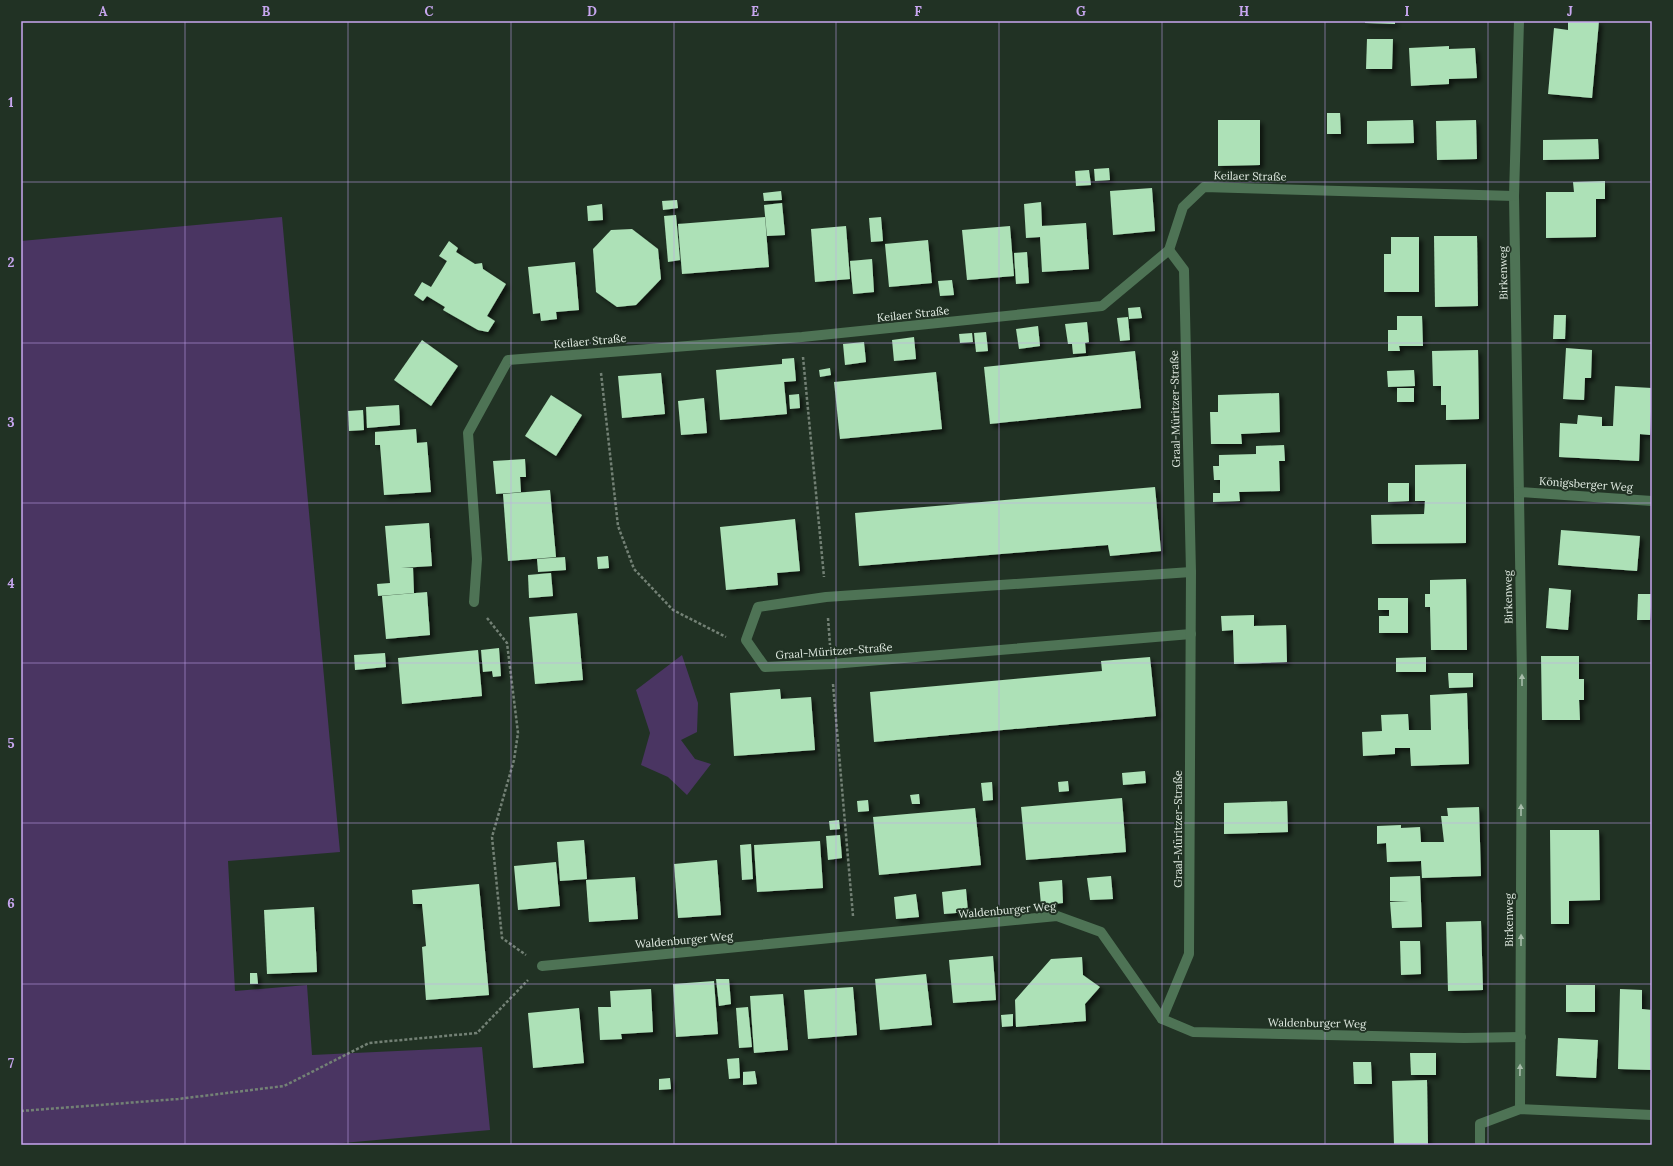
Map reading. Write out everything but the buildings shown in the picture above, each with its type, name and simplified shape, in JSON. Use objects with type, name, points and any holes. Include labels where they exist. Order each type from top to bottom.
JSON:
[{"type":"street","name":"Birkenweg","points":[[1519,21],[1514,196],[1522,677],[1520,1109]]},
{"type":"street","name":"Keilaer Straße","points":[[474,602],[477,559],[468,432],[508,360],[802,337],[1102,306],[1169,250],[1183,207],[1204,187],[1514,196]]},
{"type":"street","name":"Graal-Müritzer-Straße","points":[[1162,1019],[1189,954],[1191,572],[1184,270],[1169,250]]},
{"type":"street","name":"Königsberger Weg","points":[[1519,492],[1652,501]]},
{"type":"street","points":[[746,640],[758,607],[826,597],[1191,572]]},
{"type":"street","name":"Graal-Müritzer-Straße","points":[[746,640],[765,667],[832,664],[1191,634]]},
{"type":"street","name":"Waldenburger Weg","points":[[542,966],[1057,916],[1100,932],[1162,1019],[1193,1032],[1464,1038],[1521,1037]]},
{"type":"street","points":[[1480,1145],[1480,1124],[1520,1109],[1652,1115]]},
{"type":"path","points":[[802,337],[855,936]]},
{"type":"path","points":[[598,352],[618,526],[634,569],[673,610],[724,637],[746,640]]},
{"type":"path","points":[[21,1111],[178,1099],[284,1086],[369,1042],[477,1033],[542,966],[502,938],[492,837],[514,760],[518,733],[506,643],[474,602]]},
{"type":"shaded area","points":[[282,217],[340,852],[228,861],[235,991],[307,985],[312,1055],[482,1047],[490,1130],[320,1145],[21,1145],[21,241]]},
{"type":"shaded area","points":[[682,655],[698,703],[697,732],[681,740],[695,759],[711,764],[687,795],[668,777],[641,765],[650,733],[636,690]]}]
